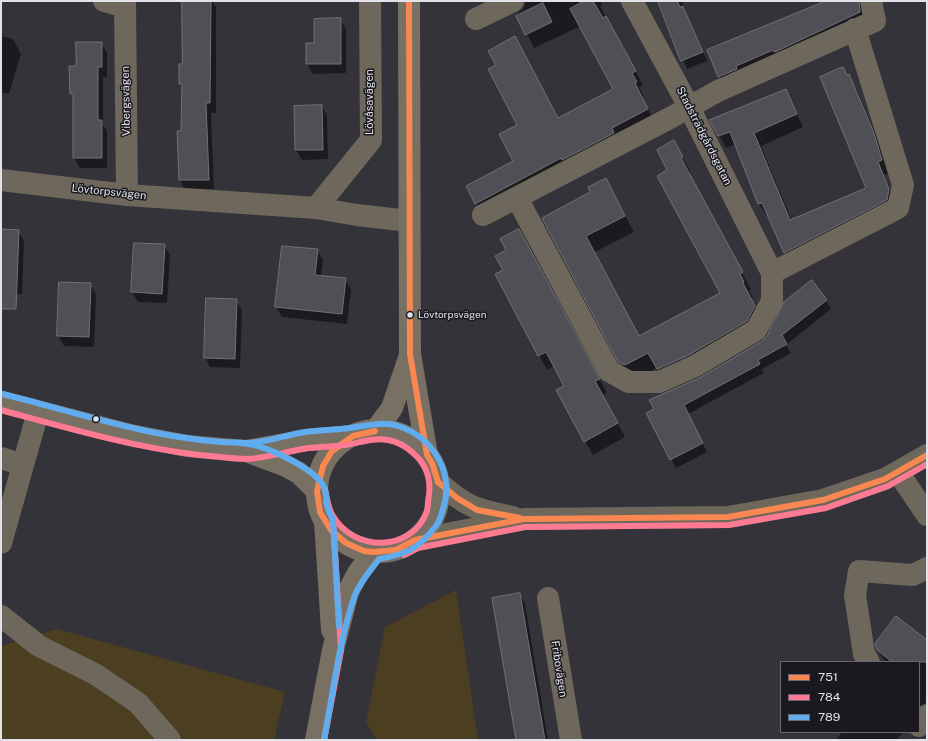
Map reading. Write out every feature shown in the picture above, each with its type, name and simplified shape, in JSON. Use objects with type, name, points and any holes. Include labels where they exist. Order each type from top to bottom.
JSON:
[{"type":"main road","points":[[410,1],[408,221],[410,354],[427,455]]},
{"type":"main road","points":[[375,431],[392,408],[410,354]]},
{"type":"main road","points":[[1,402],[130,435],[180,444],[246,451],[286,466],[299,473],[317,491]]},
{"type":"main road","points":[[246,451],[307,440],[354,436],[375,431],[398,434],[409,439],[427,455],[432,463],[438,482],[439,493],[435,514],[426,528],[415,540],[396,550],[374,552],[364,551],[346,543],[338,537],[325,522],[320,512],[317,491],[320,474],[327,458],[339,445],[354,436]]},
{"type":"main road","points":[[325,522],[333,650]]},
{"type":"main road","points":[[316,740],[333,650],[348,592],[358,573],[374,552]]},
{"type":"street","name":"Vibergsvägen","points":[[104,1],[125,4],[128,195]]},
{"type":"street","name":"Lövåsavägen","points":[[316,208],[371,140],[370,1]]},
{"type":"street","points":[[476,19],[513,1]]},
{"type":"street","name":"Stadsträdgårdsgatan","points":[[632,1],[689,107],[772,273]]},
{"type":"street","points":[[483,215],[718,91],[875,21],[871,1]]},
{"type":"street","points":[[517,198],[609,371],[628,382],[659,382],[696,366],[756,330],[772,302],[772,273],[898,208],[903,184],[855,29]]},
{"type":"street","name":"Lövtorpsvägen","points":[[1,180],[128,195],[316,208],[408,221]]},
{"type":"street","points":[[1,543],[38,412]]},
{"type":"street","points":[[415,540],[524,519],[728,516],[823,500],[885,479],[927,456]]},
{"type":"street","points":[[1,458],[24,465]]},
{"type":"street","points":[[898,472],[927,515]]},
{"type":"street","points":[[438,482],[457,498],[477,510],[524,519]]},
{"type":"street","points":[[868,661],[864,654],[855,595],[859,571],[913,574],[927,568]]},
{"type":"street","name":"Fribovägen","points":[[548,598],[570,740]]},
{"type":"street","points":[[1,616],[39,646],[95,674],[138,703],[170,740]]},
{"type":"street","points":[[920,725],[927,715]]},
{"type":"shaded area","points":[[456,590],[478,740],[377,740],[366,722],[385,627]]},
{"type":"shaded area","points":[[57,629],[285,692],[274,740],[1,740],[1,646]]},
{"type":"building","points":[[182,1],[211,1],[210,103],[206,103],[209,180],[179,180],[177,131],[181,131],[182,84],[179,84],[179,64],[182,64]]},
{"type":"building","points":[[584,1],[593,1],[603,18],[606,16],[636,71],[632,73],[637,82],[635,83],[648,109],[612,128],[614,133],[562,160],[561,158],[475,204],[466,186],[513,161],[499,134],[517,125],[488,69],[496,65],[488,51],[515,36],[558,118],[613,89],[570,9]]},
{"type":"building","points":[[658,1],[677,1],[680,7],[683,6],[703,52],[681,61]]},
{"type":"building","points":[[826,1],[859,1],[860,12],[777,51],[774,52],[773,50],[736,66],[737,69],[718,77],[707,50]]},
{"type":"building","points":[[543,3],[552,22],[525,35],[516,16]]},
{"type":"building","points":[[341,18],[341,64],[306,64],[306,43],[314,43],[314,19]]},
{"type":"building","points":[[76,42],[102,42],[102,67],[98,67],[98,120],[102,120],[102,158],[73,158],[73,94],[70,94],[69,66],[76,66]]},
{"type":"building","points":[[843,67],[847,75],[849,74],[874,133],[882,160],[878,162],[889,189],[887,200],[784,253],[762,203],[758,204],[730,132],[718,136],[709,120],[786,89],[797,114],[754,133],[790,220],[866,188],[820,77]]},
{"type":"building","points":[[322,105],[323,150],[295,150],[294,106]]},
{"type":"building","points":[[674,140],[683,157],[681,158],[743,272],[740,274],[744,282],[743,283],[755,306],[747,321],[689,355],[657,369],[648,353],[625,365],[618,362],[542,218],[590,192],[588,187],[606,178],[625,216],[586,236],[639,336],[720,293],[657,176],[667,170],[657,150]]},
{"type":"building","points":[[1,229],[19,230],[16,309],[1,309]]},
{"type":"building","points":[[519,229],[600,379],[595,381],[618,423],[584,442],[556,390],[564,386],[546,352],[538,356],[495,274],[503,270],[495,256],[506,250],[500,239]]},
{"type":"building","points":[[134,243],[165,244],[162,294],[131,292]]},
{"type":"building","points":[[282,246],[318,249],[315,275],[346,278],[342,314],[275,307]]},
{"type":"building","points":[[812,280],[827,300],[782,335],[787,344],[758,360],[760,364],[684,405],[703,443],[670,460],[646,413],[654,409],[649,400],[701,377],[762,341],[767,336],[784,302]]},
{"type":"building","points":[[59,282],[91,283],[89,337],[57,336]]},
{"type":"building","points":[[206,298],[237,299],[235,359],[204,358]]},
{"type":"building","points":[[520,593],[545,740],[516,740],[492,598]]},
{"type":"building","points":[[896,616],[927,640],[927,662],[891,661],[877,650],[875,644]]},
{"type":"transit line","name":"751","points":[[409,1],[410,354],[427,455],[432,463],[438,482]]},
{"type":"transit line","name":"789","points":[[3,394],[123,426],[184,438],[253,443],[305,432],[386,424],[398,426],[410,431],[431,448],[438,458],[446,482],[446,496],[440,518],[430,534],[417,545],[397,555],[379,559],[357,590],[349,612],[345,630],[324,740]]},
{"type":"transit line","name":"784","points":[[1,410],[124,442],[174,452],[235,459],[270,456],[309,448],[348,445],[367,440],[388,440],[401,444],[418,457],[427,472],[429,483],[427,511],[420,525],[409,535],[396,541],[382,543],[368,541],[354,536],[342,528],[331,513],[325,489]]},
{"type":"transit line","name":"751","points":[[375,431],[353,436],[332,451],[323,466],[317,491],[320,512],[331,530],[346,543],[364,551],[374,552],[396,550],[415,540],[524,519],[728,517],[823,500],[885,479],[927,455]]},
{"type":"transit line","name":"789","points":[[239,443],[260,447],[299,464],[318,479],[324,487],[328,509],[333,520],[339,626]]},
{"type":"transit line","name":"784","points":[[404,555],[418,548],[525,527],[729,525],[826,508],[888,486],[927,464]]},
{"type":"transit line","name":"751","points":[[438,482],[457,498],[477,510],[520,518]]},
{"type":"transit line","name":"784","points":[[324,740],[341,650],[333,521],[326,502]]},
{"type":"place","name":"Lövtorpsvägen","points":[[410,315]]}]
